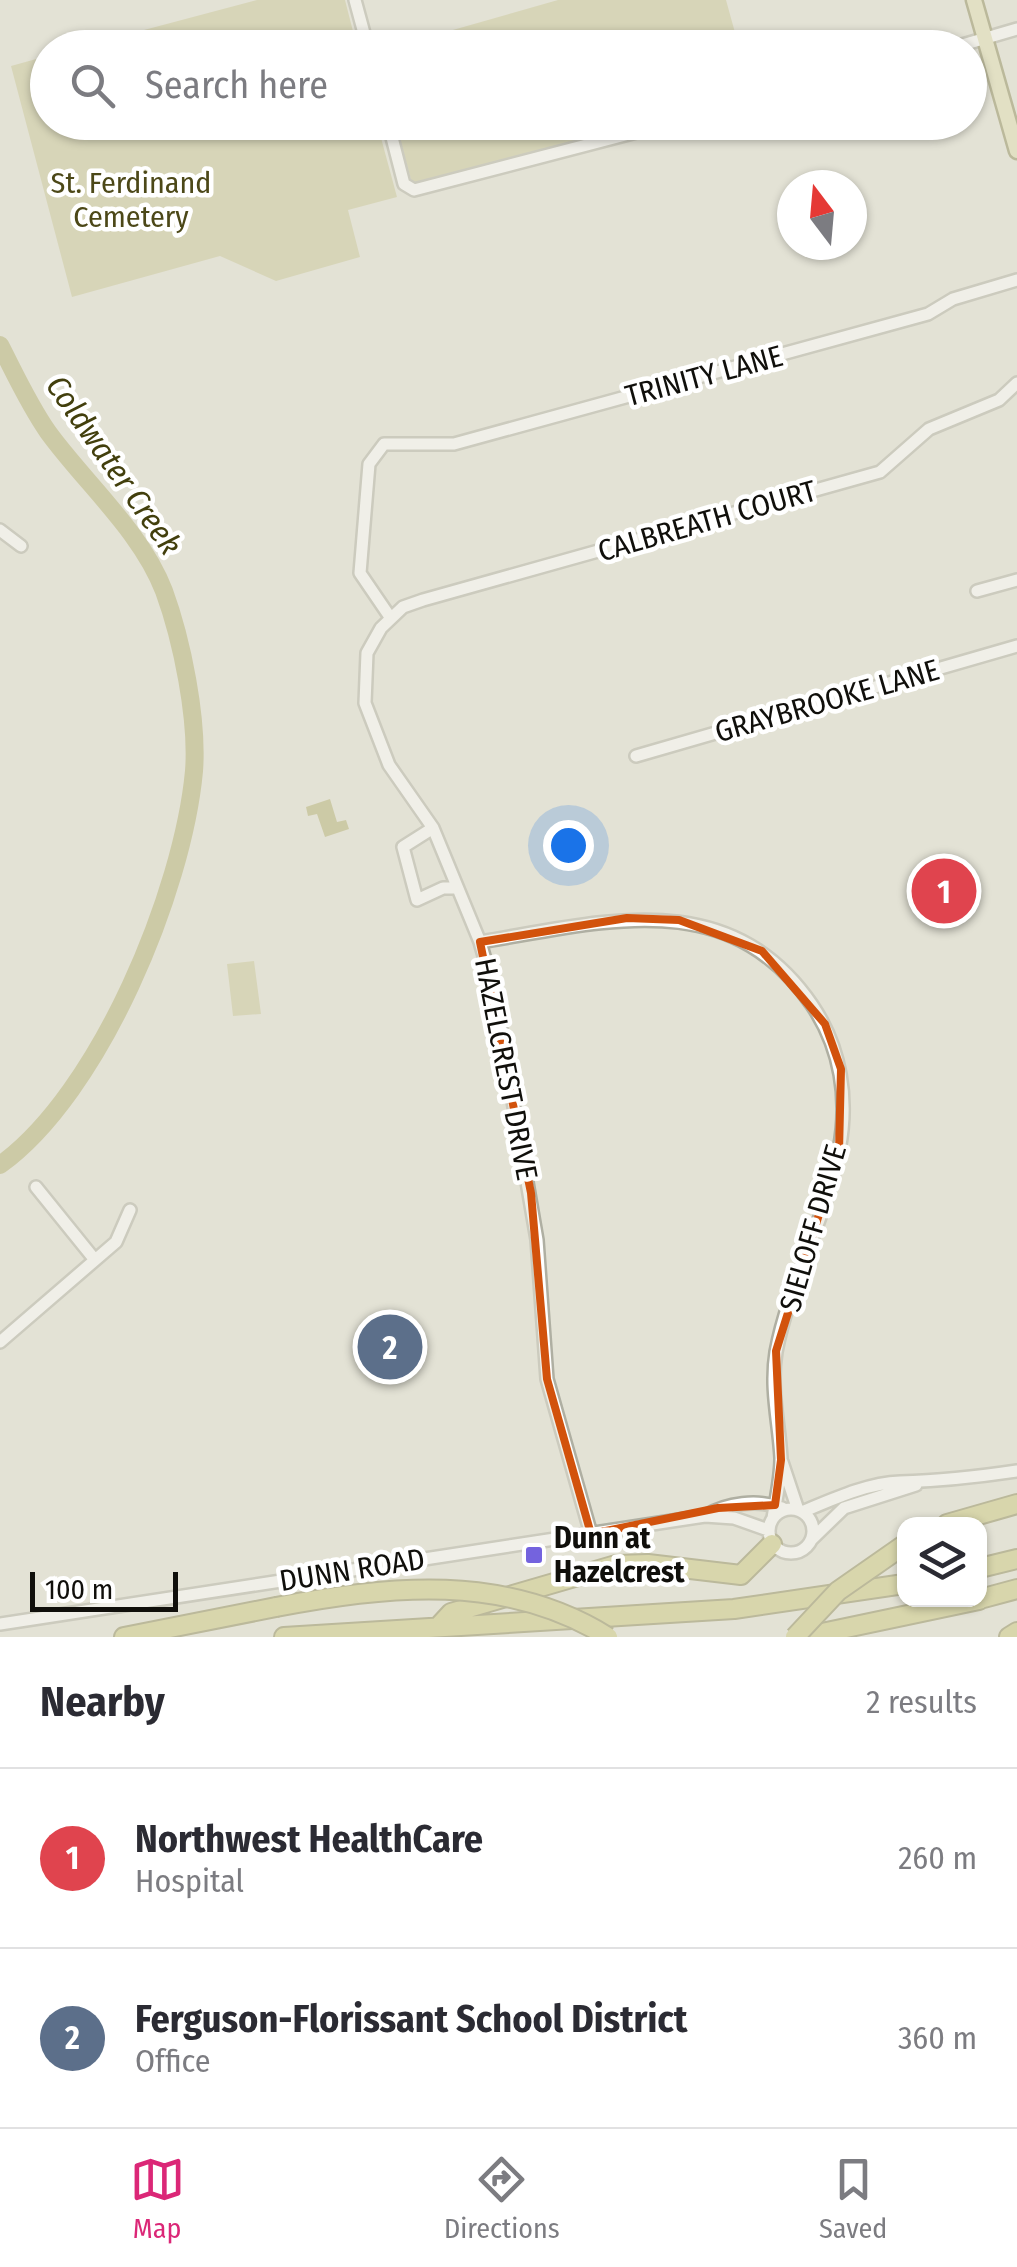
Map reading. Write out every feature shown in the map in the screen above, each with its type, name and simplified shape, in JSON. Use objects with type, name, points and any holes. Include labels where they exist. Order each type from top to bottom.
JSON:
[{"type":"highway","points":[[972,1517],[1017,1504]]},
{"type":"highway","points":[[439,1626],[451,1612],[616,1565],[648,1564],[741,1575],[782,1518]]},
{"type":"highway","points":[[795,1637],[838,1591],[897,1549]]},
{"type":"highway","points":[[987,1566],[1017,1559]]},
{"type":"highway","points":[[284,1637],[716,1611],[897,1585]]},
{"type":"highway","points":[[124,1637],[354,1593],[442,1588],[510,1597],[574,1619],[608,1637]]},
{"type":"highway","points":[[987,1597],[1017,1589]]},
{"type":"highway","points":[[804,1637],[942,1607]]},
{"type":"highway","points":[[1009,1637],[1017,1632]]},
{"type":"main road","points":[[974,0],[983,30]]},
{"type":"main road","points":[[987,45],[1017,151]]},
{"type":"street","points":[[355,0],[363,30]]},
{"type":"street","points":[[987,37],[1017,29]]},
{"type":"street","points":[[393,140],[404,184],[414,190],[609,140]]},
{"type":"street","name":"TRINITY LANE","points":[[390,617],[360,573],[369,464],[384,444],[454,444],[928,314],[953,298],[1017,280]]},
{"type":"street","name":"CALBREATH COURT","points":[[380,628],[390,617],[423,600],[880,472],[937,423],[999,400],[1017,383]]},
{"type":"street","points":[[0,530],[21,546]]},
{"type":"street","points":[[977,590],[1017,580]]},
{"type":"street","name":"HAZELCREST DRIVE","points":[[380,628],[368,653],[365,704],[389,765],[434,828],[480,942],[497,1000],[531,1193],[548,1379],[592,1534]]},
{"type":"street","name":"GRAYBROOKE LANE","points":[[636,756],[1017,646]]},
{"type":"street","points":[[434,828],[404,847],[418,900],[443,888],[457,888]]},
{"type":"street","name":"SIELOFF DRIVE","points":[[480,942],[627,918],[678,920],[724,932],[762,951],[798,985],[825,1024],[840,1068],[840,1140],[776,1351],[772,1391],[781,1460],[782,1518]]},
{"type":"street","points":[[36,1188],[95,1260]]},
{"type":"street","points":[[0,1342],[116,1242],[130,1210]]},
{"type":"street","name":"SIELOFF DRIVE","points":[[781,1460],[782,1518]]},
{"type":"street","name":"DUNN ROAD","points":[[812,1539],[844,1508],[916,1484],[1017,1471]]},
{"type":"street","name":"DUNN ROAD","points":[[0,1624],[704,1516],[782,1518],[842,1496],[900,1482],[916,1484]]},
{"type":"street","name":"DUNN ROAD","points":[[704,1516],[718,1508],[762,1502],[782,1518]]},
{"type":"street","points":[[782,1518],[812,1525],[812,1539],[797,1552],[783,1552],[782,1518]]},
{"type":"highlighted area","points":[[627,918],[679,920],[762,951],[825,1024],[841,1069],[839,1151],[776,1351],[781,1460],[775,1505],[718,1508],[591,1534],[547,1379],[531,1193],[480,942]]},
{"type":"green space","points":[[257,0],[345,0],[353,30],[144,30]]},
{"type":"green space","points":[[558,0],[726,0],[734,30],[453,30]]},
{"type":"green space","name":"St. Ferdinand Cemetery","points":[[30,61],[30,138],[11,66]]},
{"type":"green space","name":"St. Ferdinand Cemetery","points":[[31,140],[382,140],[397,197],[348,210],[360,257],[276,281],[220,256],[72,297]]},
{"type":"green space","points":[[400,140],[614,140],[415,194]]},
{"type":"green space","points":[[254,961],[261,1014],[233,1016],[227,964]]},
{"type":"shaded area","points":[[330,799],[337,822],[346,820],[349,829],[325,837],[317,814],[308,816],[306,807]]},
{"type":"waterway","name":"Coldwater Creek","points":[[0,345],[48,432],[127,528],[154,569],[171,611],[182,656],[195,750],[187,819],[173,873],[130,986],[71,1090],[37,1132],[0,1165]]},
{"type":"place","name":"Northwest HealthCare","points":[[944,891]]},
{"type":"place","name":"Ferguson-Florissant School District","points":[[390,1347]]},
{"type":"place","name":"Dunn at Hazelcrest","points":[[534,1555]]}]
